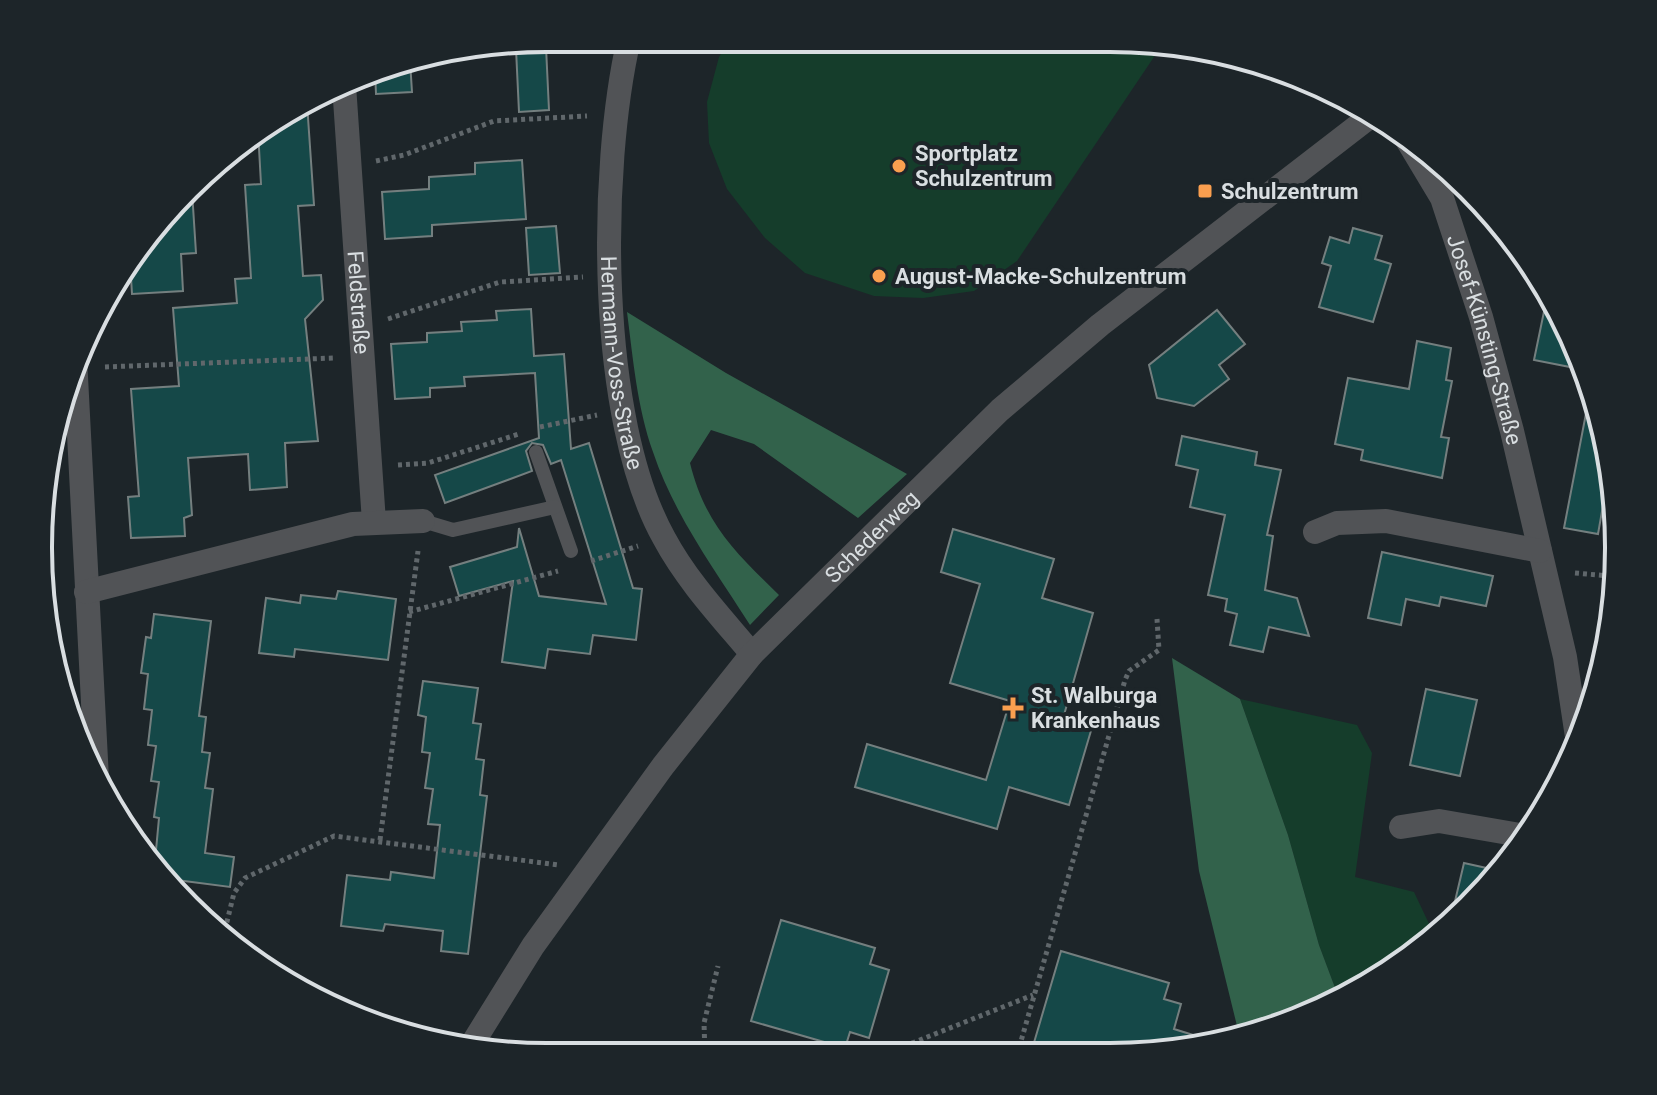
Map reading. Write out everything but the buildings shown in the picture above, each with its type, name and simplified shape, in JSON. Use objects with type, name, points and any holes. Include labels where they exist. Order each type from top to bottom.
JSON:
[{"type":"street","name":"Hermann-Voss-Straße","points":[[627,52],[616,114],[610,200],[611,277],[625,410],[648,506],[663,538],[706,599],[752,654]]},
{"type":"street","name":"Feldstraße","points":[[345,96],[374,522]]},
{"type":"street","name":"Schederweg","points":[[476,1038],[542,934],[663,766],[752,654],[1000,410],[1124,306],[1363,122]]},
{"type":"street","name":"Josef-Künsting-Straße","points":[[1420,162],[1442,198],[1460,247],[1512,431],[1571,686],[1575,718]]},
{"type":"street","points":[[77,391],[95,749]]},
{"type":"street","points":[[86,592],[374,522],[423,521]]},
{"type":"street","points":[[1315,532],[1337,523],[1386,521],[1540,551]]},
{"type":"street","points":[[1401,827],[1439,821],[1513,834]]},
{"type":"lane","points":[[536,452],[571,551]]},
{"type":"lane","points":[[423,521],[453,530],[555,507]]},
{"type":"path","points":[[350,163],[390,159],[494,121],[616,114]]},
{"type":"path","points":[[359,323],[411,315],[500,282],[611,277]]},
{"type":"path","points":[[88,363],[362,357]]},
{"type":"path","points":[[370,467],[428,463],[545,425],[625,410]]},
{"type":"path","points":[[380,840],[423,521]]},
{"type":"path","points":[[577,565],[639,546]]},
{"type":"path","points":[[409,612],[562,570]]},
{"type":"path","points":[[1020,1043],[1125,680],[1129,671],[1159,650],[1161,643],[1157,619]]},
{"type":"path","points":[[226,924],[234,893],[245,878],[320,839],[348,836],[543,862]]},
{"type":"path","points":[[705,1043],[704,1023],[718,966]]},
{"type":"path","points":[[912,1043],[1034,995]]},
{"type":"green space","name":"Sportplatz Schulzentrum","points":[[722,52],[1156,54],[1017,261],[974,291],[923,298],[874,296],[805,273],[765,238],[727,189],[709,143],[707,102]]},
{"type":"green space","points":[[627,312],[726,373],[907,474],[858,518],[754,444],[711,430],[690,463],[696,484],[724,536],[779,595],[750,625],[696,542],[662,475],[643,418]]},
{"type":"green space","points":[[1172,658],[1240,699],[1288,835],[1319,945],[1335,989],[1269,1017],[1237,1026],[1199,871]]},
{"type":"green space","points":[[1240,699],[1357,725],[1372,753],[1355,877],[1414,892],[1430,925],[1385,959],[1335,989],[1319,945],[1288,835]]},
{"type":"place","name":"Sportplatz Schulzentrum","points":[[899,166]]},
{"type":"place","name":"Schulzentrum","points":[[1205,191]]},
{"type":"place","name":"August-Macke-Schulzentrum","points":[[879,276]]},
{"type":"place","name":"St. Walburga Krankenhaus","points":[[1013,708]]}]
